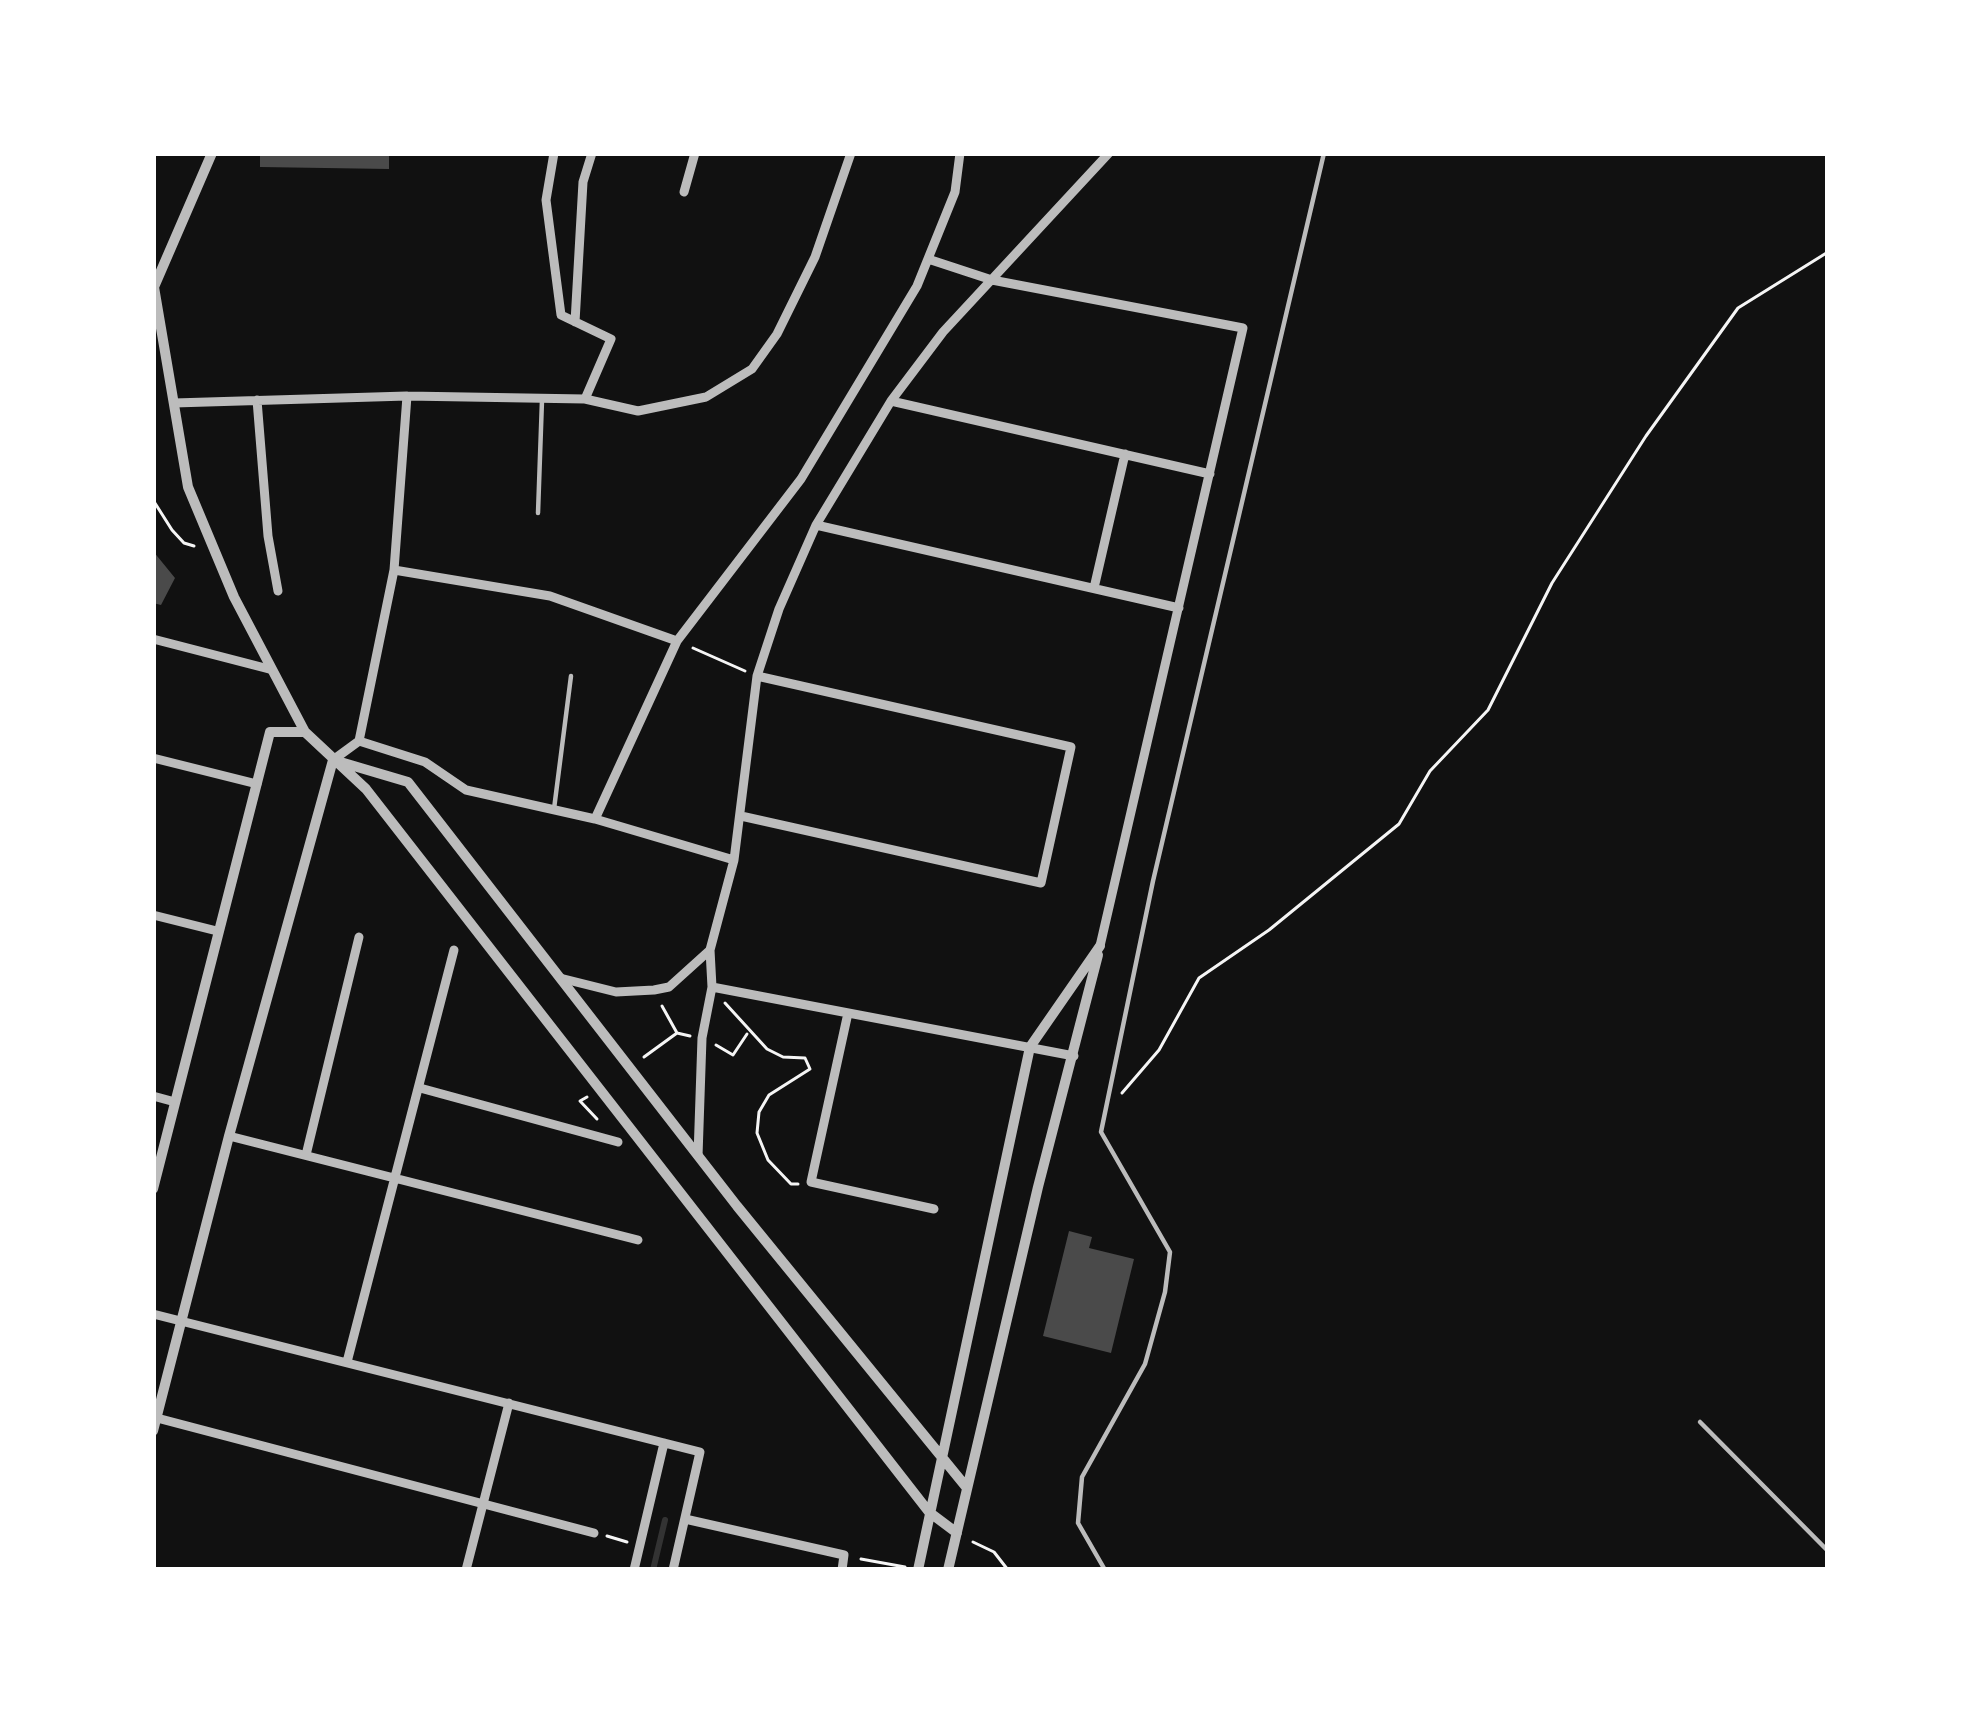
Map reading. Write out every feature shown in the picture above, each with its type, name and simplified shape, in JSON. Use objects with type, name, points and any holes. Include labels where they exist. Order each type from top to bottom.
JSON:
[{"type":"street","points":[[212,153],[154,287],[188,487],[269,669],[305,732],[366,789],[929,1511],[957,1534]]},
{"type":"street","points":[[554,153],[545,200],[561,315],[611,339],[585,399]]},
{"type":"street","points":[[574,322],[583,182],[592,153]]},
{"type":"street","points":[[684,192],[695,153]]},
{"type":"street","points":[[174,403],[407,396],[585,399],[638,411],[706,397],[752,369],[778,334],[815,257],[851,153]]},
{"type":"street","points":[[595,819],[677,640],[801,479],[871,366],[928,259],[955,192],[960,153]]},
{"type":"street","points":[[698,1156],[702,1037],[712,987],[710,950],[734,860],[757,676],[779,609],[816,525],[892,401],[943,332],[1109,153]]},
{"type":"street","points":[[928,259],[992,280],[1243,328],[1074,1056],[1038,1187],[948,1570]]},
{"type":"street","points":[[153,1431],[333,760],[359,741],[394,570],[407,396]]},
{"type":"street","points":[[257,400],[268,536],[278,591]]},
{"type":"street","points":[[892,401],[1210,473]]},
{"type":"street","points":[[1094,588],[1125,454]]},
{"type":"street","points":[[816,525],[1178,608]]},
{"type":"street","points":[[394,570],[550,596],[677,640]]},
{"type":"street","points":[[153,639],[269,669]]},
{"type":"street","points":[[741,815],[1041,883],[1071,747],[757,676]]},
{"type":"street","points":[[153,1189],[271,732],[305,732]]},
{"type":"street","points":[[359,741],[425,762],[466,790],[595,819],[734,860]]},
{"type":"street","points":[[153,758],[256,784]]},
{"type":"street","points":[[333,760],[408,782],[698,1156],[967,1488]]},
{"type":"street","points":[[153,915],[217,932]]},
{"type":"street","points":[[306,1155],[359,937]]},
{"type":"street","points":[[918,1570],[1030,1047],[1100,946]]},
{"type":"street","points":[[347,1362],[454,950]]},
{"type":"street","points":[[560,978],[616,992],[654,990],[669,987],[710,950]]},
{"type":"street","points":[[712,987],[1074,1056]]},
{"type":"street","points":[[848,1013],[812,1182],[934,1209]]},
{"type":"street","points":[[420,1088],[618,1142]]},
{"type":"street","points":[[153,1096],[175,1102]]},
{"type":"street","points":[[229,1136],[638,1240]]},
{"type":"street","points":[[153,1314],[700,1452],[673,1570]]},
{"type":"street","points":[[466,1570],[509,1403]]},
{"type":"street","points":[[157,1418],[594,1533]]},
{"type":"street","points":[[634,1570],[664,1443]]},
{"type":"street","points":[[685,1519],[844,1556],[842,1570]]},
{"type":"lane","points":[[1105,1570],[1078,1523],[1082,1477],[1145,1364],[1165,1292],[1170,1252],[1101,1132],[1153,881],[1324,153]]},
{"type":"lane","points":[[538,513],[542,400]]},
{"type":"lane","points":[[554,809],[571,676]]},
{"type":"lane","points":[[1700,1422],[1828,1551]]},
{"type":"path","points":[[1101,1132],[1124,1090],[1160,1050],[1199,978],[1269,930],[1399,824],[1430,771],[1488,710],[1564,565],[1646,436],[1738,308],[1828,252]]},
{"type":"path","points":[[153,500],[184,543],[215,553]]},
{"type":"path","points":[[677,640],[757,676]]},
{"type":"path","points":[[712,987],[767,1049],[783,1057],[806,1058],[810,1069],[769,1095],[759,1112],[757,1133],[768,1160],[791,1184],[812,1182]]},
{"type":"path","points":[[629,1067],[677,1034]]},
{"type":"path","points":[[598,1089],[580,1101],[618,1142]]},
{"type":"path","points":[[594,1533],[640,1546]]},
{"type":"path","points":[[957,1534],[994,1552],[1008,1570]]},
{"type":"path","points":[[844,1556],[918,1570]]},
{"type":"building","points":[[260,153],[389,153],[389,169],[260,167]]},
{"type":"building","points":[[153,551],[175,578],[161,605],[153,603]]},
{"type":"building","points":[[1069,1231],[1092,1237],[1089,1248],[1134,1259],[1111,1353],[1043,1336]]},
{"type":"waterway","points":[[653,1570],[665,1520]]}]
